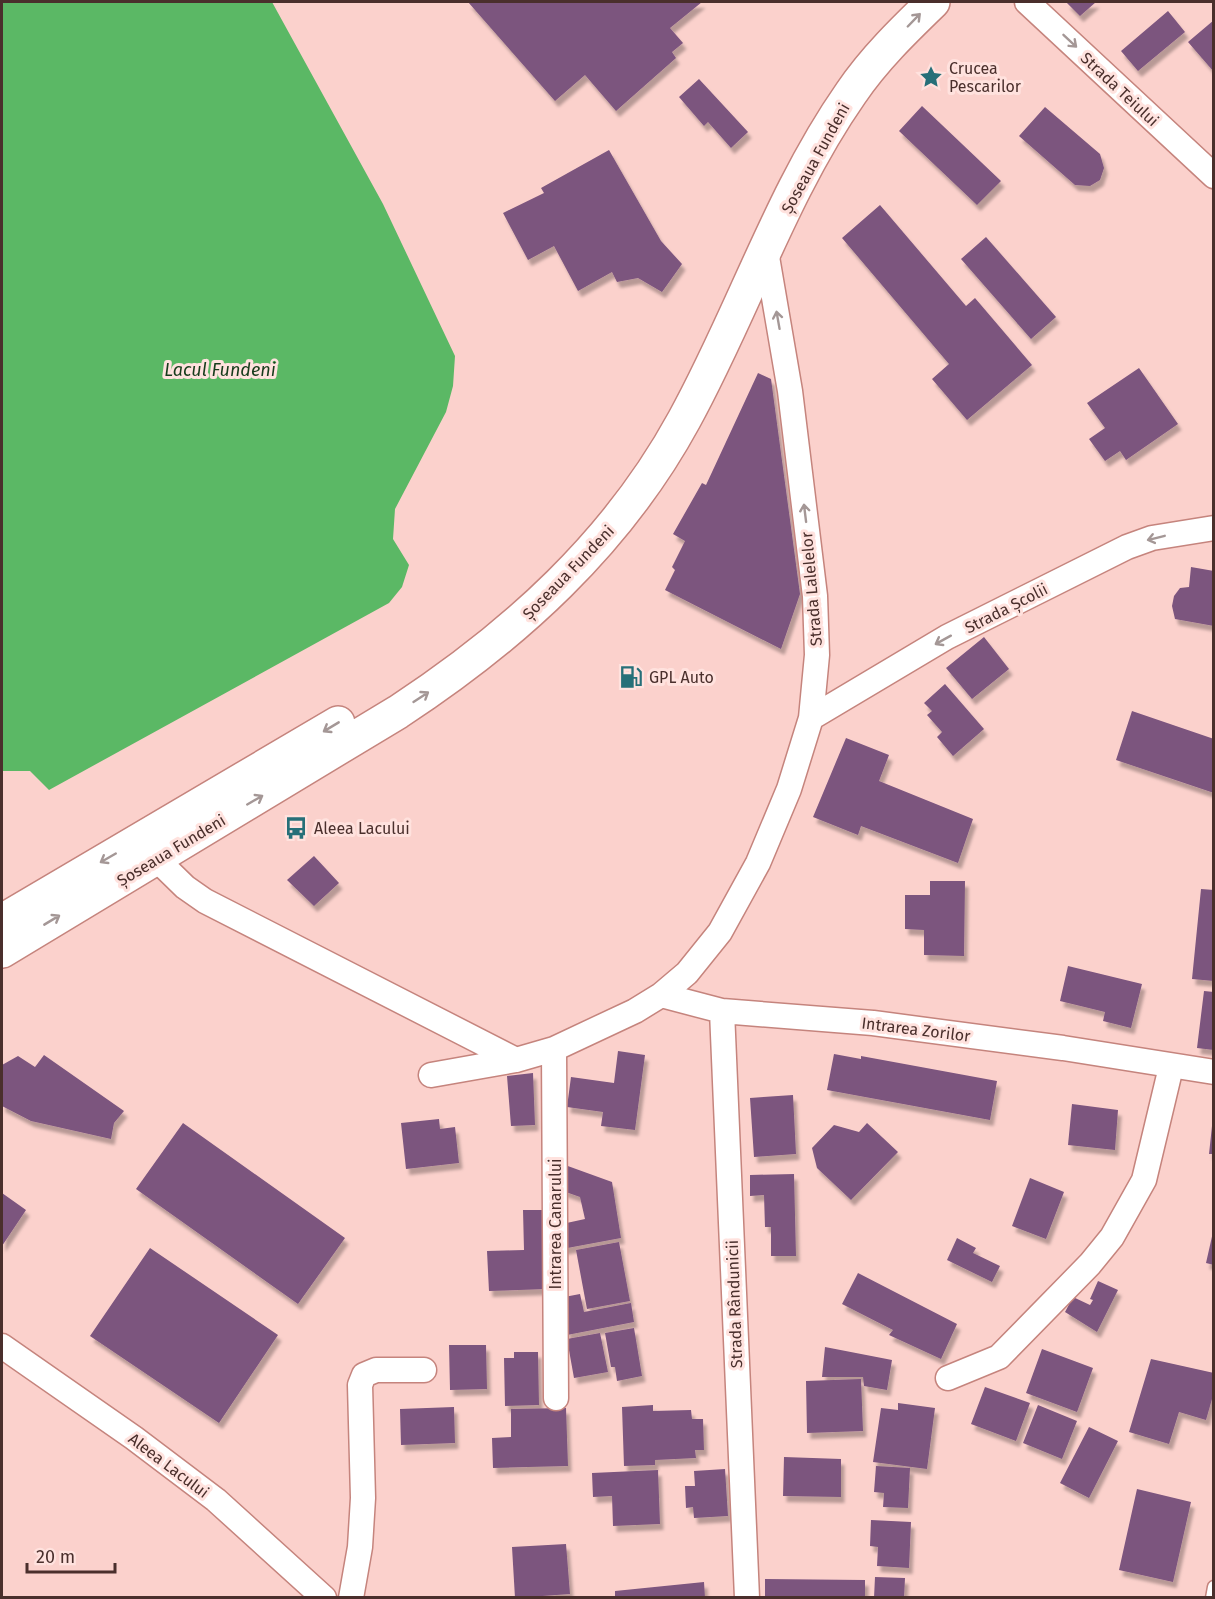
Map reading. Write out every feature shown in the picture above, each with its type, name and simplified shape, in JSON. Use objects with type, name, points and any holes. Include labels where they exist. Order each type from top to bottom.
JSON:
[{"type":"main road","name":"Șoseaua Fundeni","points":[[2,951],[147,850],[445,655],[516,598],[568,547],[602,508],[647,445],[688,368],[797,143],[818,107],[862,46],[903,2]]},
{"type":"main road","name":"Șoseaua Fundeni","points":[[2,921],[273,789],[437,686],[510,631],[554,590],[617,520],[664,454],[710,370],[813,155],[852,91],[881,55],[933,2]]},
{"type":"street","name":"Strada Teiului","points":[[1027,2],[1214,176]]},
{"type":"street","name":"Strada Lalelelor","points":[[431,1075],[516,1060],[554,1049],[625,1016],[661,995],[703,956],[741,899],[789,789],[812,718],[816,655],[815,596],[790,391],[766,251]]},
{"type":"street","name":"Strada Școlii","points":[[812,718],[948,638],[1127,547],[1152,538],[1214,528]]},
{"type":"street","points":[[147,850],[184,887],[205,901],[516,1060]]},
{"type":"street","name":"Intrarea Zorilor","points":[[661,995],[722,1011],[873,1023],[1063,1048],[1171,1067],[1214,1072]]},
{"type":"street","name":"Strada Rândunicii","points":[[722,1011],[747,1598]]},
{"type":"street","name":"Intrarea Canarului","points":[[554,1049],[556,1398]]},
{"type":"street","points":[[948,1378],[999,1358],[1090,1264],[1112,1237],[1144,1180],[1171,1067]]},
{"type":"street","name":"Aleea Lacului","points":[[2,1346],[134,1438],[216,1500],[324,1598]]},
{"type":"street","points":[[351,1598],[360,1547],[363,1498],[360,1385],[364,1375],[376,1370],[424,1370]]},
{"type":"lane","points":[[1212,1598],[1214,1587]]},
{"type":"water","name":"Lacul Fundeni","points":[[2,2],[272,2],[383,204],[455,356],[453,386],[446,412],[395,509],[393,539],[409,565],[402,587],[389,603],[49,790],[30,771],[2,771]]},
{"type":"building","points":[[468,2],[702,2],[670,28],[683,43],[672,52],[676,58],[616,111],[585,75],[555,101]]},
{"type":"building","points":[[1066,2],[1096,2],[1080,16]]},
{"type":"building","points":[[1168,11],[1185,32],[1138,71],[1121,51]]},
{"type":"building","points":[[1214,20],[1214,72],[1188,42]]},
{"type":"building","points":[[699,79],[748,132],[731,148],[708,122],[704,126],[679,97]]},
{"type":"building","points":[[922,106],[1001,181],[977,205],[899,131]]},
{"type":"building","points":[[1045,107],[1100,154],[1104,168],[1100,180],[1090,186],[1075,185],[1019,136]]},
{"type":"building","points":[[609,150],[661,241],[682,264],[662,292],[638,278],[617,282],[612,272],[578,291],[554,246],[528,260],[503,213],[544,193],[541,188]]},
{"type":"building","points":[[880,205],[966,306],[975,298],[1032,365],[967,420],[932,379],[949,364],[842,238]]},
{"type":"building","points":[[986,237],[1056,317],[1031,339],[961,259]]},
{"type":"building","points":[[1139,368],[1178,424],[1126,460],[1120,451],[1105,461],[1089,439],[1105,428],[1087,403]]},
{"type":"building","points":[[758,373],[771,379],[800,594],[781,649],[665,590],[675,570],[672,567],[685,541],[673,534],[702,483],[706,485]]},
{"type":"building","points":[[1191,567],[1214,571],[1214,626],[1175,619],[1172,606],[1174,596],[1180,588],[1189,587]]},
{"type":"building","points":[[984,637],[1009,669],[972,699],[946,668]]},
{"type":"building","points":[[945,684],[984,729],[953,756],[937,737],[942,732],[927,715],[932,711],[924,703]]},
{"type":"building","points":[[1132,711],[1214,739],[1214,793],[1116,760]]},
{"type":"building","points":[[846,738],[889,755],[879,781],[973,819],[958,863],[861,826],[858,835],[813,817]]},
{"type":"building","points":[[314,856],[339,883],[314,906],[287,880]]},
{"type":"building","points":[[930,881],[965,881],[964,956],[924,955],[924,930],[905,929],[905,895],[930,895]]},
{"type":"building","points":[[1201,889],[1214,890],[1214,981],[1192,979]]},
{"type":"building","points":[[1068,966],[1142,984],[1131,1028],[1103,1021],[1105,1012],[1060,1001]]},
{"type":"building","points":[[1204,991],[1214,992],[1214,1050],[1197,1048]]},
{"type":"building","points":[[618,1051],[645,1055],[635,1130],[601,1126],[603,1112],[567,1107],[571,1077],[614,1083]]},
{"type":"building","points":[[834,1054],[861,1059],[861,1056],[997,1081],[990,1120],[827,1090]]},
{"type":"building","points":[[44,1055],[124,1111],[114,1123],[111,1139],[31,1121],[2,1106],[2,1065],[18,1056],[35,1067]]},
{"type":"building","points":[[533,1073],[535,1125],[511,1126],[507,1076]]},
{"type":"building","points":[[793,1095],[796,1154],[754,1157],[750,1098]]},
{"type":"building","points":[[1072,1104],[1118,1110],[1115,1150],[1068,1145]]},
{"type":"building","points":[[439,1119],[440,1129],[455,1127],[459,1163],[406,1169],[401,1123]]},
{"type":"building","points":[[183,1123],[345,1238],[298,1304],[136,1189]]},
{"type":"building","points":[[867,1123],[898,1152],[851,1200],[817,1168],[812,1148],[834,1125],[859,1132]]},
{"type":"building","points":[[1212,1126],[1214,1126],[1214,1154],[1209,1154]]},
{"type":"building","points":[[565,1165],[612,1182],[621,1238],[562,1249],[562,1224],[585,1219],[580,1197],[563,1191]]},
{"type":"building","points":[[794,1174],[796,1256],[771,1256],[771,1227],[765,1227],[764,1195],[750,1196],[750,1175]]},
{"type":"building","points":[[1030,1178],[1064,1192],[1046,1239],[1012,1226]]},
{"type":"building","points":[[2,1193],[26,1210],[2,1246]]},
{"type":"building","points":[[523,1210],[544,1210],[546,1289],[489,1291],[487,1251],[524,1250]]},
{"type":"building","points":[[1214,1233],[1214,1265],[1206,1263]]},
{"type":"building","points":[[957,1238],[976,1248],[973,1253],[1000,1266],[992,1282],[947,1260]]},
{"type":"building","points":[[619,1242],[630,1301],[587,1309],[576,1250]]},
{"type":"building","points":[[150,1248],[278,1335],[219,1423],[90,1336]]},
{"type":"building","points":[[858,1273],[957,1324],[941,1359],[889,1335],[893,1330],[842,1304]]},
{"type":"building","points":[[1098,1281],[1118,1290],[1097,1332],[1065,1312],[1073,1297],[1090,1305],[1093,1300],[1090,1299]]},
{"type":"building","points":[[580,1294],[584,1312],[631,1303],[634,1322],[567,1335],[559,1298]]},
{"type":"building","points":[[634,1328],[642,1376],[617,1381],[615,1367],[611,1367],[605,1333]]},
{"type":"building","points":[[600,1333],[608,1372],[574,1378],[567,1339]]},
{"type":"building","points":[[449,1345],[486,1345],[487,1389],[450,1390]]},
{"type":"building","points":[[825,1347],[892,1360],[887,1390],[864,1386],[863,1377],[822,1377]]},
{"type":"building","points":[[1042,1349],[1093,1368],[1077,1412],[1026,1393]]},
{"type":"building","points":[[514,1352],[538,1352],[539,1405],[505,1406],[504,1358],[514,1358]]},
{"type":"building","points":[[1151,1359],[1214,1373],[1214,1392],[1206,1420],[1179,1412],[1169,1444],[1129,1432]]},
{"type":"building","points":[[861,1379],[863,1431],[807,1433],[806,1381]]},
{"type":"building","points":[[985,1387],[1030,1403],[1016,1441],[971,1424]]},
{"type":"building","points":[[898,1403],[935,1408],[927,1469],[873,1462],[881,1408],[898,1410]]},
{"type":"building","points":[[653,1405],[653,1411],[691,1410],[692,1419],[703,1419],[704,1450],[695,1450],[696,1458],[655,1460],[655,1465],[624,1466],[622,1407]]},
{"type":"building","points":[[1038,1405],[1077,1421],[1062,1459],[1023,1443]]},
{"type":"building","points":[[454,1407],[455,1443],[401,1445],[400,1409]]},
{"type":"building","points":[[566,1408],[568,1466],[493,1468],[492,1438],[511,1437],[511,1409]]},
{"type":"building","points":[[1089,1427],[1118,1441],[1089,1498],[1060,1483]]},
{"type":"building","points":[[784,1457],[841,1459],[841,1497],[783,1496]]},
{"type":"building","points":[[876,1466],[910,1468],[908,1508],[883,1507],[884,1493],[874,1492]]},
{"type":"building","points":[[725,1469],[728,1516],[694,1518],[693,1507],[686,1508],[685,1486],[695,1486],[694,1471]]},
{"type":"building","points":[[658,1470],[660,1524],[613,1526],[612,1496],[593,1497],[592,1473]]},
{"type":"building","points":[[1137,1489],[1191,1502],[1173,1582],[1119,1570]]},
{"type":"building","points":[[871,1520],[911,1522],[909,1568],[877,1566],[878,1547],[870,1546]]},
{"type":"building","points":[[566,1544],[570,1594],[515,1598],[512,1547]]},
{"type":"building","points":[[875,1577],[905,1578],[904,1598],[874,1598]]},
{"type":"building","points":[[765,1579],[865,1580],[865,1598],[765,1596]]},
{"type":"building","points":[[704,1582],[705,1598],[615,1598],[615,1591]]},
{"type":"place","name":"Crucea Pescarilor","points":[[931,77]]},
{"type":"place","name":"GPL Auto","points":[[631,677]]},
{"type":"place","name":"Aleea Lacului","points":[[296,828]]}]
